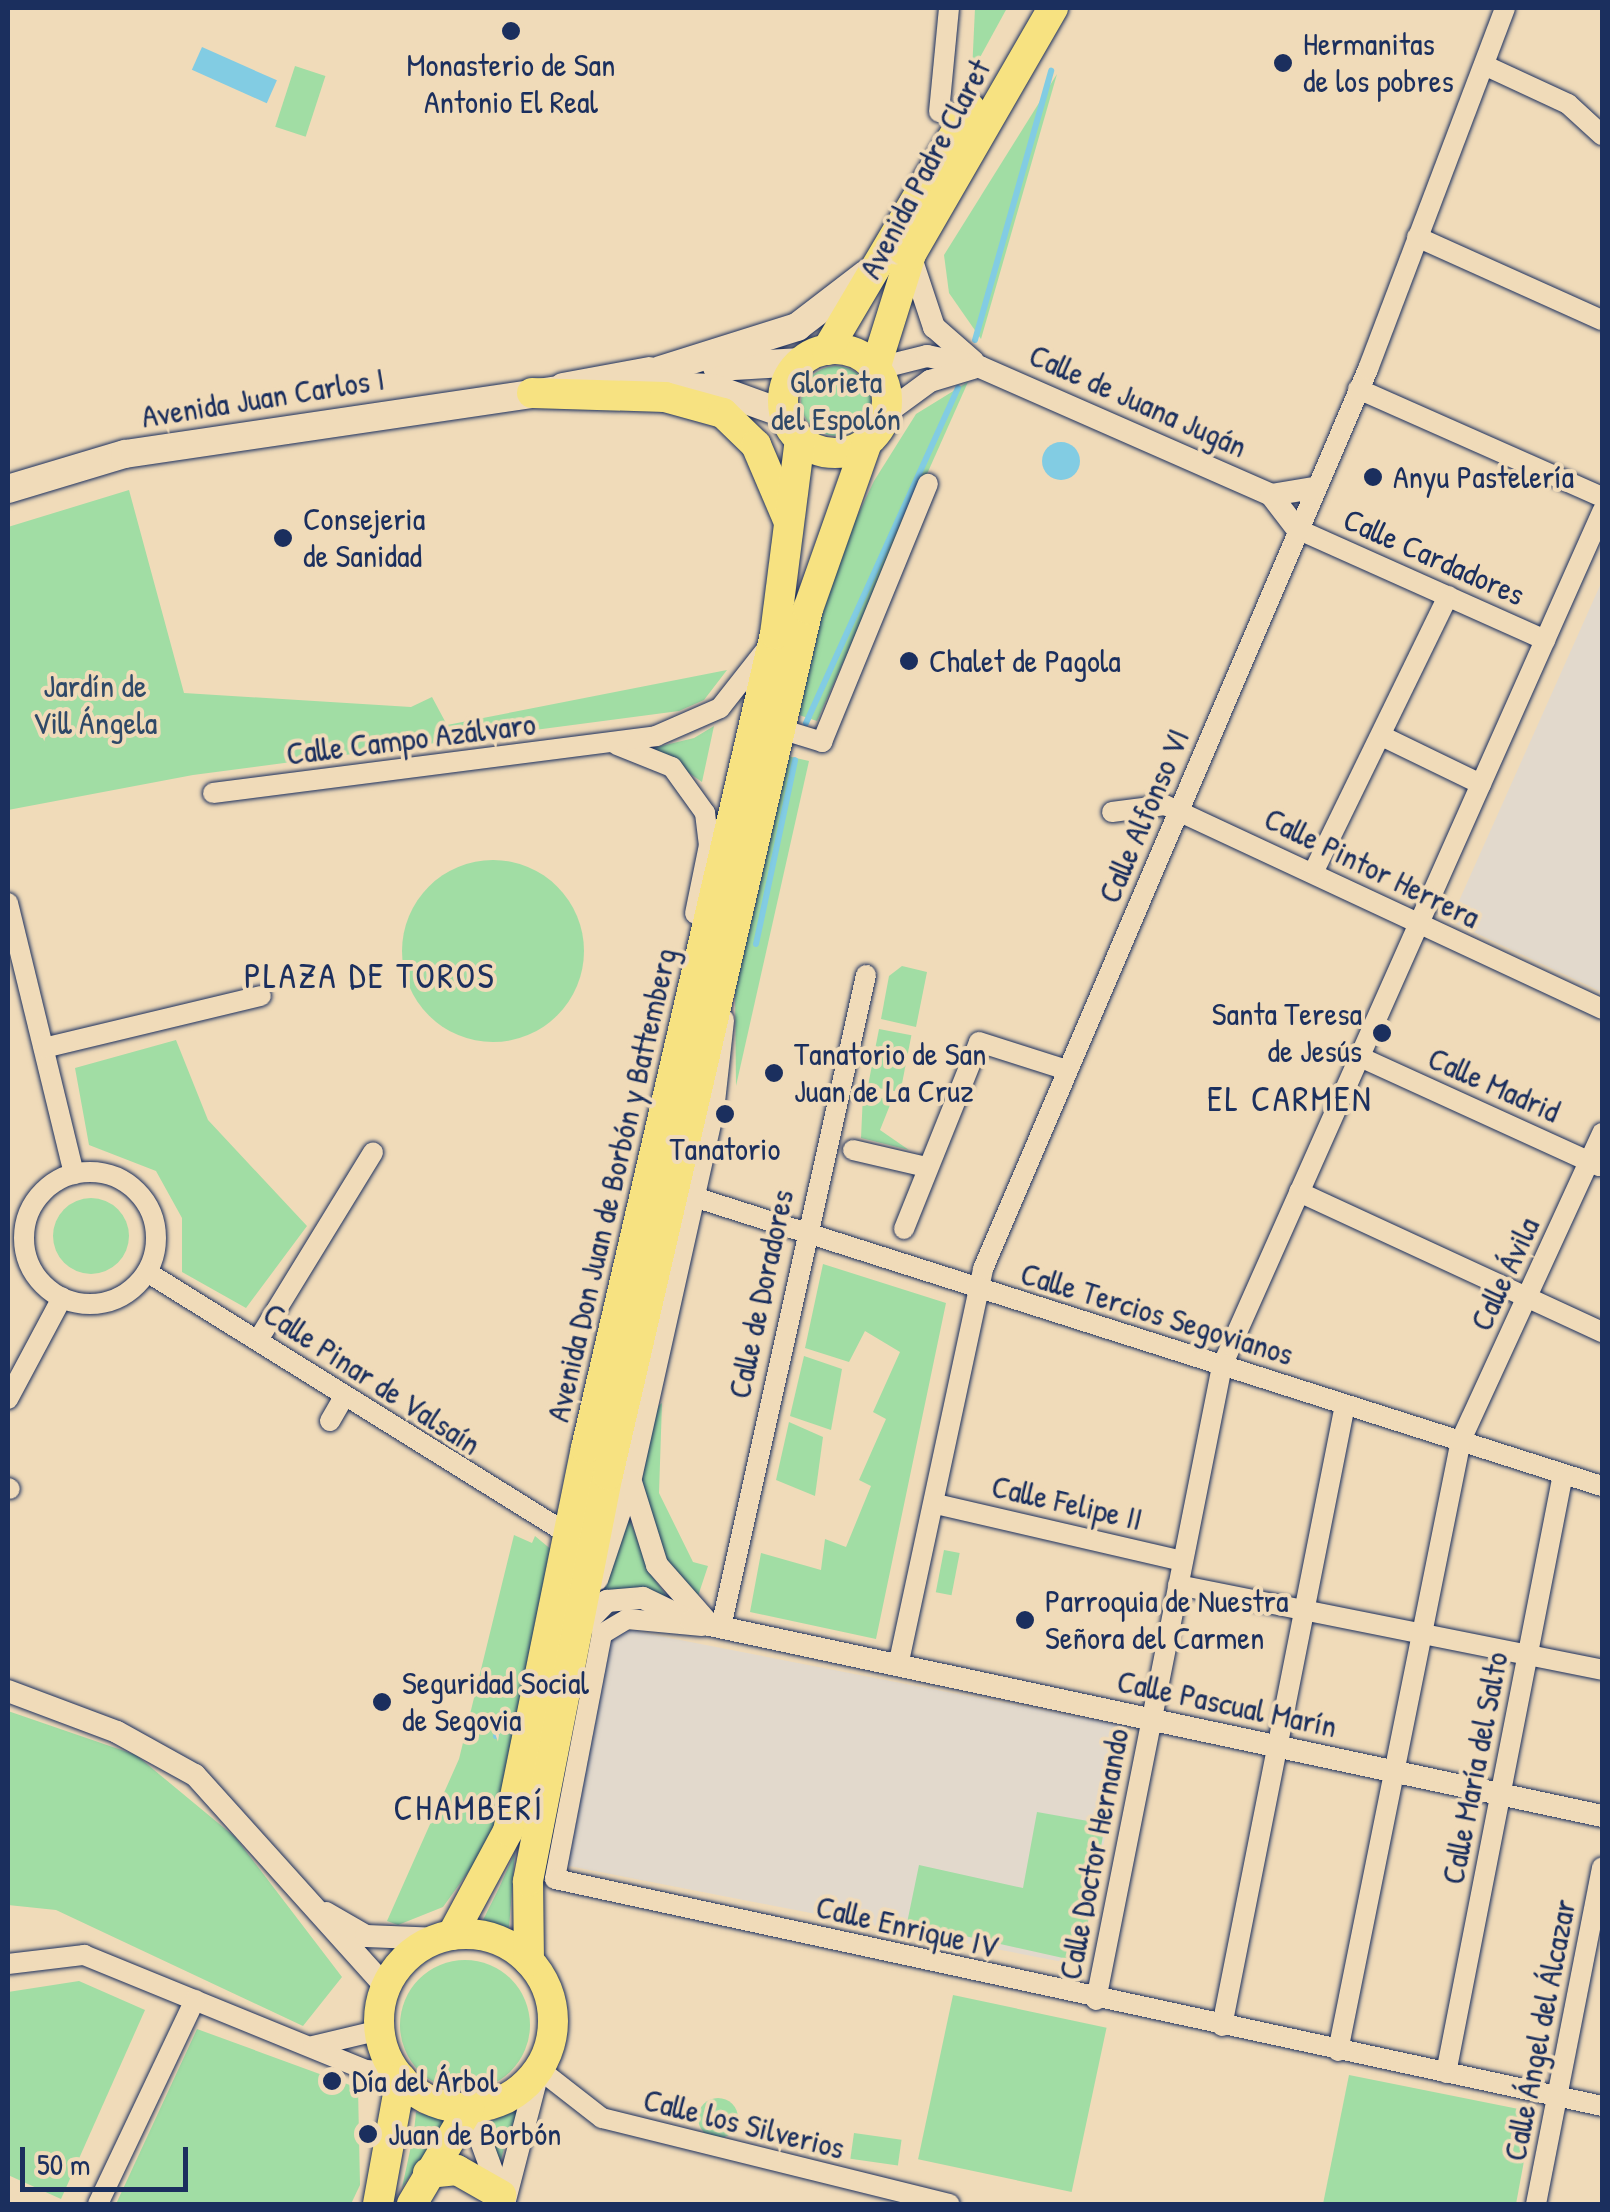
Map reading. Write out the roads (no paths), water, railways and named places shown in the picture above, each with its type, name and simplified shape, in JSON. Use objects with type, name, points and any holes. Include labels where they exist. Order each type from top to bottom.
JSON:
[{"type":"main road","name":"Avenida Padre Claret","points":[[875,369],[908,239],[1029,8]]},
{"type":"main road","name":"Avenida Padre Claret","points":[[814,356],[908,239],[1052,8]]},
{"type":"main road","points":[[660,370],[797,327],[848,292],[908,239]]},
{"type":"main road","points":[[852,352],[875,369],[885,414],[867,442],[833,453],[792,427],[784,390],[814,356],[852,352]]},
{"type":"main road","name":"Avenida Juan Carlos I","points":[[8,489],[139,452],[660,370],[814,356]]},
{"type":"main road","name":"Avenida Juan Carlos I","points":[[532,393],[668,382],[792,427]]},
{"type":"main road","points":[[532,393],[665,397],[723,413],[770,468],[793,541]]},
{"type":"main road","name":"Avenida Don Juan de Borbón y Battemberg","points":[[446,1937],[508,1831],[567,1532],[775,634],[793,541],[792,427]]},
{"type":"main road","name":"Avenida Don Juan de Borbón y Battemberg","points":[[529,1961],[528,1881],[576,1634],[728,948],[808,609],[867,442]]},
{"type":"main road","points":[[446,1937],[494,1938],[529,1961],[553,2013],[539,2069],[509,2097],[469,2108],[432,2100],[399,2075],[380,2030],[386,1988],[408,1956],[446,1937]]},
{"type":"main road","points":[[378,2204],[399,2075]]},
{"type":"main road","points":[[412,2204],[469,2108]]},
{"type":"main road","points":[[428,2174],[478,2176],[503,2201]]},
{"type":"street","points":[[940,112],[949,8]]},
{"type":"street","name":"Calle Alfonso VI","points":[[898,1666],[936,1504],[979,1290],[1067,1070],[1358,389],[1505,8]]},
{"type":"street","points":[[1484,65],[1568,104],[1602,135]]},
{"type":"street","points":[[1418,236],[1602,320]]},
{"type":"street","points":[[908,239],[928,318],[980,367]]},
{"type":"street","name":"Calle de Juana Jugán","points":[[875,369],[927,356],[980,367],[1271,495],[1298,529]]},
{"type":"street","name":"Calle de Juana Jugán","points":[[885,414],[930,381],[980,367]]},
{"type":"street","points":[[1358,389],[1602,496]]},
{"type":"street","points":[[790,732],[822,742],[928,484]]},
{"type":"street","name":"Calle de Juana Jugán","points":[[1271,495],[1314,488]]},
{"type":"street","name":"Calle Doctor Hernando","points":[[1096,2000],[1222,1366],[1602,512]]},
{"type":"street","name":"Calle Cardadores","points":[[1298,529],[1545,640]]},
{"type":"street","points":[[1314,872],[1448,596]]},
{"type":"street","name":"Calle Campo Azálvaro","points":[[214,793],[615,744],[700,720],[744,682],[775,634]]},
{"type":"street","points":[[1382,736],[1481,784]]},
{"type":"street","points":[[615,744],[682,776],[710,834],[686,968],[689,1010]]},
{"type":"street","name":"Calle Pintor Herrera","points":[[1112,812],[1146,802],[1180,811],[1602,1009]]},
{"type":"street","points":[[8,903],[11,928],[74,1174]]},
{"type":"street","name":"Avenida Don Juan de Borbón y Battemberg","points":[[576,1634],[631,1482],[721,1068],[728,948]]},
{"type":"street","name":"Calle de Doradores","points":[[715,1626],[802,1234],[866,975]]},
{"type":"street","points":[[44,1048],[261,996]]},
{"type":"street","points":[[904,1229],[978,1042],[1067,1070]]},
{"type":"street","name":"Calle Madrid","points":[[1360,1057],[1596,1164]]},
{"type":"street","name":"Calle Ávila","points":[[1338,2051],[1418,1632],[1461,1440],[1527,1298],[1596,1164],[1602,1134]]},
{"type":"street","points":[[853,1150],[926,1167]]},
{"type":"street","points":[[258,1340],[373,1152]]},
{"type":"street","points":[[74,1174],[108,1174],[137,1192],[156,1239],[147,1272],[116,1299],[62,1298],[28,1262],[16,1228],[36,1200],[74,1174]]},
{"type":"street","points":[[1300,1192],[1602,1332]]},
{"type":"street","name":"Calle Tercios Segovianos","points":[[694,1197],[1602,1486]]},
{"type":"street","name":"Calle Pinar de Valsaín","points":[[147,1272],[567,1532]]},
{"type":"street","points":[[8,1399],[62,1298]]},
{"type":"street","points":[[330,1421],[344,1397]]},
{"type":"street","points":[[1222,2026],[1346,1405]]},
{"type":"street","name":"Calle María del Salto","points":[[1446,2073],[1563,1474]]},
{"type":"street","points":[[631,1482],[658,1566],[715,1626]]},
{"type":"street","name":"Calle Felipe II","points":[[936,1504],[1183,1561]]},
{"type":"street","points":[[1178,1585],[1602,1670]]},
{"type":"street","name":"Calle Pascual Marín","points":[[576,1634],[599,1606],[622,1597],[715,1626],[1602,1816]]},
{"type":"street","name":"Calle Enrique IV","points":[[715,1626],[627,1619],[602,1634],[556,1879],[1096,2000],[1602,2106]]},
{"type":"street","points":[[8,1691],[178,1763],[236,1811],[312,1902],[354,1962],[386,1988]]},
{"type":"street","name":"Calle Ángel del Álcazar","points":[[1536,2204],[1602,1867]]},
{"type":"street","points":[[312,1902],[352,1932],[446,1937]]},
{"type":"street","points":[[8,1964],[84,1955],[306,2046],[399,2075]]},
{"type":"street","points":[[98,2204],[195,2000]]},
{"type":"street","points":[[306,2046],[380,2030]]},
{"type":"street","points":[[503,2201],[514,2145],[539,2069]]},
{"type":"street","name":"Calle los Silverios","points":[[539,2069],[602,2118],[950,2204]]},
{"type":"street","points":[[469,2108],[503,2201]]},
{"type":"water","points":[[202,47],[277,80],[267,103],[192,70]]},
{"type":"water","points":[[1061,442],[1074,448],[1080,461],[1074,474],[1061,480],[1048,474],[1042,461],[1048,448]]},
{"type":"waterway","points":[[975,340],[1051,71]]},
{"type":"waterway","points":[[806,723],[958,388]]},
{"type":"waterway","points":[[756,944],[795,760]]},
{"type":"waterway","points":[[496,1736],[502,1713]]},
{"type":"place","name":"Monasterio de San Antonio El Real","points":[[511,31]]},
{"type":"place","name":"Hermanitas de los pobres","points":[[1283,63]]},
{"type":"place","name":"Anyu Pastelería","points":[[1373,477]]},
{"type":"place","name":"Consejeria de Sanidad","points":[[283,538]]},
{"type":"place","name":"Chalet de Pagola","points":[[909,661]]},
{"type":"place","name":"Santa Teresa de Jesús","points":[[1382,1033]]},
{"type":"place","name":"Tanatorio de San Juan de La Cruz","points":[[774,1073]]},
{"type":"place","name":"Tanatorio","points":[[725,1114]]},
{"type":"place","name":"Parroquia de Nuestra Señora del Carmen","points":[[1025,1620]]},
{"type":"place","name":"Seguridad Social de Segovia","points":[[382,1702]]},
{"type":"place","name":"Día del Árbol","points":[[332,2081]]},
{"type":"place","name":"Juan de Borbón","points":[[368,2134]]},
{"type":"district","name":"PLAZA DE TOROS","points":[[370,976]]},
{"type":"district","name":"EL CARMEN","points":[[1290,1099]]},
{"type":"district","name":"CHAMBERÍ","points":[[469,1808]]},
{"type":"park label","name":"Glorieta del Espolón","points":[[836,402]]},
{"type":"park label","name":"Jardín de Vill Ángela","points":[[95,706]]}]
